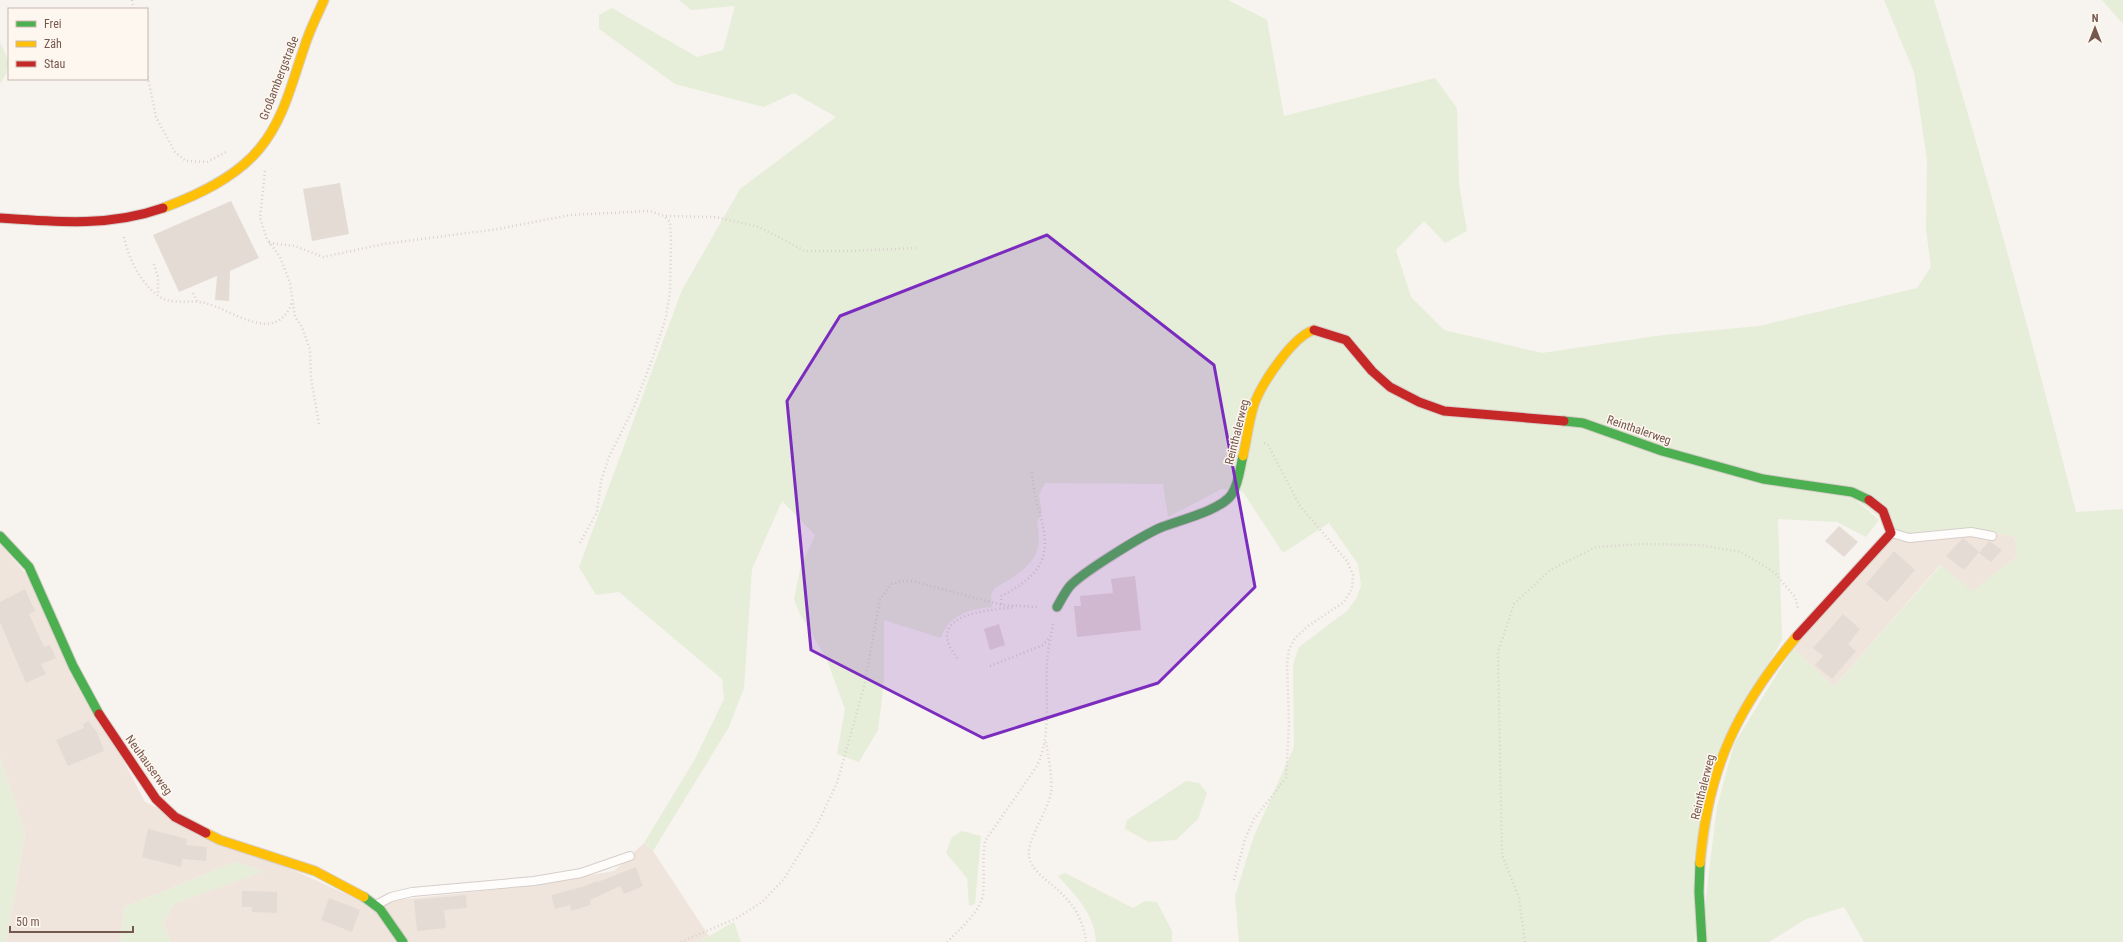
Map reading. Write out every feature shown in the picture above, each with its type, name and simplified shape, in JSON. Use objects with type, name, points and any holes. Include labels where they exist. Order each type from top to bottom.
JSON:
[{"type":"street","name":"Großambergstraße","points":[[0,218],[90,222],[120,219],[162,207],[219,182],[236,171],[259,150],[276,124],[285,104],[304,47],[324,0]]},
{"type":"street","name":"Reinthalerweg","points":[[1057,607],[1070,586],[1099,564],[1160,528],[1205,512],[1226,500],[1232,494],[1238,479],[1255,402],[1281,358],[1298,340],[1313,330],[1346,340],[1372,371],[1390,387],[1419,402],[1444,411],[1583,423],[1662,451],[1763,479],[1852,492],[1866,498],[1883,511],[1891,533],[1803,630],[1766,675],[1727,742],[1715,776],[1702,847],[1699,887],[1702,942]]},
{"type":"street","name":"Neuhauserweg","points":[[0,536],[15,550],[29,567],[73,666],[95,708],[156,799],[175,817],[194,828],[220,840],[315,871],[376,905],[390,921],[404,942]]},
{"type":"lane","points":[[1891,533],[1909,538],[1971,532],[1992,536]]},
{"type":"lane","points":[[376,905],[391,897],[412,892],[534,881],[581,873],[630,856]]},
{"type":"path","points":[[148,78],[156,117],[175,152],[186,161],[207,162],[230,150]]},
{"type":"path","points":[[259,150],[264,157],[265,175],[260,218],[270,243],[280,258],[290,283],[295,317],[302,327],[310,350],[311,378],[318,424]]},
{"type":"path","points":[[270,243],[295,246],[323,257],[384,244],[498,229],[570,216],[650,210],[664,216],[670,222],[671,240],[670,292],[666,317],[652,360],[634,406],[603,475],[597,512],[580,544]]},
{"type":"path","points":[[664,216],[716,217],[759,227],[805,251],[917,248]]},
{"type":"path","points":[[120,219],[126,245],[135,270],[158,295],[170,301],[197,301],[210,304],[245,321],[258,323],[270,322],[282,318],[289,310],[292,300]]},
{"type":"path","points":[[154,264],[158,277],[158,295]]},
{"type":"path","points":[[193,293],[197,301]]},
{"type":"path","points":[[1234,880],[1245,839],[1254,818],[1286,778],[1288,725],[1287,664],[1289,650],[1295,638],[1308,626],[1344,602],[1352,589],[1353,575],[1347,561],[1300,506],[1268,445],[1248,433]]},
{"type":"path","points":[[1002,605],[1001,596],[1021,585],[1042,560],[1044,552],[1046,540],[1032,488],[1032,472]]},
{"type":"path","points":[[1525,942],[1519,898],[1502,855],[1498,652],[1514,604],[1550,570],[1596,547],[1642,544],[1699,545],[1741,552],[1775,573],[1795,597],[1803,630]]},
{"type":"path","points":[[681,942],[736,918],[762,902],[784,879],[803,849],[828,804],[837,783],[864,687],[880,600],[892,584],[912,581],[1002,605],[1057,607],[1047,661],[1046,739],[1051,791],[1048,805],[1029,847],[1028,855],[1037,870],[1063,894],[1078,913],[1085,930],[1086,942]]},
{"type":"path","points":[[957,658],[949,646],[947,636],[949,629],[954,622],[981,612],[1018,606]]},
{"type":"path","points":[[990,666],[1043,645],[1051,636]]},
{"type":"path","points":[[947,942],[978,907],[982,894],[985,841],[1037,766],[1042,755],[1046,739]]},
{"type":"highlighted area","points":[[1047,235],[1214,365],[1255,587],[1158,683],[983,738],[811,650],[787,401],[840,316]]},
{"type":"shaded area","points":[[1975,528],[2015,537],[2018,556],[1972,592],[1940,565],[1834,687],[1793,648],[1899,531],[1914,534]]},
{"type":"shaded area","points":[[0,544],[27,575],[145,802],[361,901],[397,900],[536,885],[614,871],[644,843],[653,851],[709,936],[698,942],[171,942],[163,924],[174,904],[263,871],[235,862],[125,907],[120,942],[6,942],[25,833],[0,757]]},
{"type":"green space","points":[[679,0],[1228,0],[1267,20],[1284,116],[1435,78],[1457,108],[1459,184],[1467,231],[1445,243],[1424,221],[1396,250],[1411,297],[1444,330],[1542,353],[1663,335],[1759,326],[1917,288],[1931,267],[1926,230],[1927,160],[1914,72],[1884,0],[1934,0],[2008,255],[2076,512],[2123,509],[2123,942],[1864,942],[1844,907],[1806,919],[1769,942],[1706,942],[1704,912],[1717,807],[1734,744],[1793,648],[1834,687],[1941,565],[1972,591],[2018,556],[2015,537],[1975,528],[1914,534],[1899,531],[1851,496],[1879,520],[1866,537],[1837,522],[1778,519],[1782,640],[1723,741],[1695,942],[1239,942],[1235,896],[1254,836],[1294,747],[1293,665],[1299,647],[1348,610],[1357,597],[1361,585],[1358,564],[1329,523],[1283,553],[1243,492],[1222,489],[1168,517],[1163,484],[1045,483],[1039,495],[1042,512],[1037,522],[1039,532],[1038,548],[1035,555],[1026,567],[994,589],[991,595],[992,607],[976,609],[954,619],[944,630],[941,638],[884,620],[884,682],[878,730],[859,762],[837,754],[845,709],[826,658],[800,614],[794,600],[800,569],[815,535],[782,501],[752,569],[744,688],[729,727],[653,851],[644,843],[695,759],[724,699],[722,679],[619,592],[596,595],[579,567],[682,290],[740,189],[836,117],[794,93],[764,107],[675,84],[599,29],[599,15],[612,8],[697,57],[723,50],[735,6],[691,10]]},
{"type":"green space","points":[[2102,0],[2123,0],[2123,24]]},
{"type":"green space","points":[[0,43],[8,59],[8,68],[0,84]]},
{"type":"green space","points":[[0,757],[25,833],[6,942],[0,942]]},
{"type":"green space","points":[[1186,781],[1199,783],[1207,793],[1198,819],[1176,840],[1149,842],[1125,829],[1127,820]]},
{"type":"green space","points":[[962,831],[981,836],[975,904],[969,906],[967,878],[946,853],[952,837]]},
{"type":"green space","points":[[235,862],[264,871],[174,904],[163,924],[171,942],[120,942],[125,907]]},
{"type":"green space","points":[[1065,873],[1133,908],[1145,901],[1157,902],[1172,931],[1172,942],[1096,942],[1095,932],[1088,914],[1077,898],[1058,876]]},
{"type":"green space","points":[[734,922],[741,942],[698,942]]},
{"type":"building","points":[[340,183],[349,234],[312,241],[303,189]]},
{"type":"building","points":[[231,201],[259,258],[230,271],[229,301],[215,300],[217,276],[179,292],[153,235]]},
{"type":"building","points":[[1839,526],[1858,542],[1844,557],[1825,541]]},
{"type":"building","points":[[1963,538],[1979,552],[1964,570],[1946,556]]},
{"type":"building","points":[[1989,541],[2002,550],[1991,562],[1979,553]]},
{"type":"building","points":[[1894,551],[1915,570],[1887,602],[1866,584]]},
{"type":"building","points":[[1135,576],[1141,630],[1077,637],[1074,606],[1081,606],[1080,596],[1113,593],[1111,579]]},
{"type":"building","points":[[25,589],[35,611],[29,614],[44,647],[50,645],[56,658],[41,664],[46,674],[26,683],[0,622],[0,602]]},
{"type":"building","points":[[1843,614],[1860,629],[1848,644],[1856,651],[1832,679],[1815,665],[1823,656],[1813,648]]},
{"type":"building","points":[[999,624],[1005,645],[990,650],[984,629]]},
{"type":"building","points":[[89,721],[98,734],[104,751],[68,766],[56,740],[84,728],[83,724]]},
{"type":"building","points":[[148,829],[187,839],[186,845],[207,847],[206,861],[182,859],[181,867],[142,857]]},
{"type":"building","points":[[636,867],[643,886],[624,894],[620,886],[590,900],[591,905],[571,911],[570,905],[555,909],[551,895],[582,887],[597,881],[598,882]]},
{"type":"building","points":[[242,891],[277,892],[277,913],[252,912],[252,907],[242,907]]},
{"type":"building","points":[[466,895],[467,908],[444,910],[446,928],[417,931],[414,900]]},
{"type":"building","points":[[329,898],[360,910],[352,932],[321,920]]},
{"type":"traffic: fast","points":[[1564,421],[1583,423],[1662,451],[1763,479],[1852,492],[1869,500]]},
{"type":"traffic: fast","points":[[1057,607],[1070,586],[1087,572],[1114,554],[1153,531],[1210,510],[1227,500],[1232,494],[1236,485],[1243,456]]},
{"type":"traffic: fast","points":[[0,536],[29,567],[73,666],[99,714]]},
{"type":"traffic: fast","points":[[1700,863],[1699,892],[1702,942]]},
{"type":"traffic: fast","points":[[364,897],[380,909],[403,942]]},
{"type":"traffic: slow","points":[[163,208],[216,184],[240,168],[260,148],[268,137],[281,113],[308,36],[324,0]]},
{"type":"traffic: slow","points":[[1243,456],[1253,408],[1259,393],[1288,350],[1306,334],[1314,330]]},
{"type":"traffic: slow","points":[[1700,863],[1704,829],[1710,798],[1718,768],[1729,741],[1742,714],[1758,688],[1797,636]]},
{"type":"traffic: slow","points":[[206,833],[220,840],[315,871],[364,897]]},
{"type":"traffic: jam","points":[[0,218],[62,222],[102,221],[143,214],[163,208]]},
{"type":"traffic: jam","points":[[1314,330],[1346,340],[1372,371],[1390,387],[1419,402],[1444,411],[1564,421]]},
{"type":"traffic: jam","points":[[1797,636],[1891,533],[1883,511],[1869,500]]},
{"type":"traffic: jam","points":[[99,714],[156,799],[175,817],[206,833]]}]
